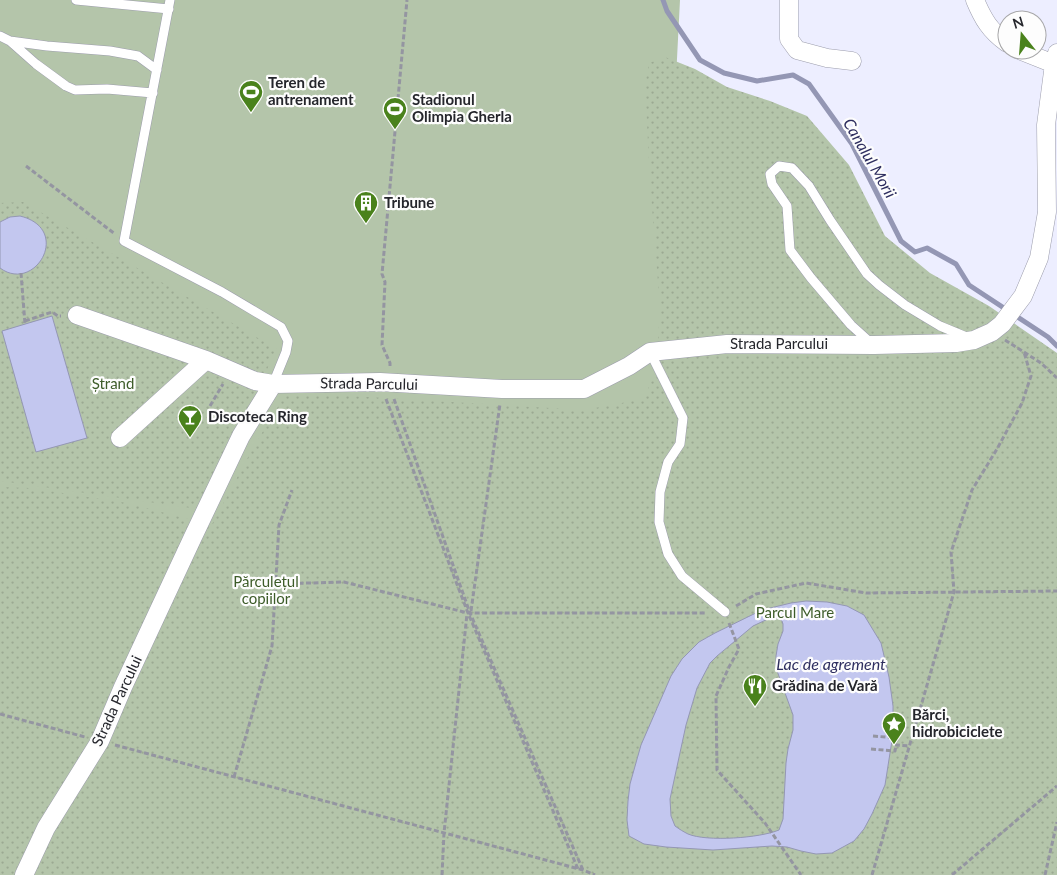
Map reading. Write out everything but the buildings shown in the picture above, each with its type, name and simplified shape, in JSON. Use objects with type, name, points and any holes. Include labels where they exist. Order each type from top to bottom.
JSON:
[{"type":"street","points":[[790,0],[789,39],[797,50],[827,58],[852,61]]},
{"type":"street","points":[[975,0],[989,28],[997,35]]},
{"type":"street","points":[[997,328],[1023,296],[1039,258],[1047,212],[1046,125],[1056,61]]},
{"type":"street","points":[[77,315],[206,360],[255,380],[273,384]]},
{"type":"street","name":"Strada Parcului","points":[[24,875],[46,828],[100,740],[241,436],[273,384],[384,382],[502,389],[584,389],[629,366],[650,352],[727,344],[874,345],[956,343],[974,340],[997,328]]},
{"type":"street","points":[[120,438],[206,360]]},
{"type":"lane","points":[[76,0],[170,5],[124,240],[222,292],[281,327],[288,341],[286,352],[273,384]]},
{"type":"lane","points":[[0,36],[10,41],[36,64],[66,86],[75,90],[107,89],[153,93]]},
{"type":"lane","points":[[10,41],[110,51],[138,56],[157,70]]},
{"type":"lane","points":[[874,345],[852,325],[811,278],[790,250],[787,206],[772,184],[770,174],[779,166],[792,168],[809,186],[867,274],[879,285],[905,306],[940,326],[974,340]]},
{"type":"lane","points":[[650,352],[683,418],[680,444],[668,462],[660,492],[659,522],[668,554],[682,576],[725,612]]},
{"type":"path","points":[[384,382],[388,376],[390,363],[382,346],[385,282],[382,274],[407,0]]},
{"type":"path","points":[[26,166],[124,240]]},
{"type":"path","points":[[21,273],[25,323],[52,312],[58,316],[77,315]]},
{"type":"path","points":[[997,328],[1057,378]]},
{"type":"path","points":[[872,875],[954,592],[951,552],[972,490],[1022,403],[1031,376],[1024,352]]},
{"type":"path","points":[[210,406],[226,377]]},
{"type":"path","points":[[384,382],[469,613],[578,869]]},
{"type":"path","points":[[384,382],[469,613],[583,870]]},
{"type":"path","points":[[442,875],[444,833],[469,613],[502,389]]},
{"type":"path","points":[[234,777],[272,646],[279,525],[292,490]]},
{"type":"path","points":[[276,584],[344,582],[469,613],[725,612],[756,594],[806,583],[866,593],[1057,591]]},
{"type":"path","points":[[725,612],[739,649],[716,696],[716,770],[765,823],[800,875]]},
{"type":"path","points":[[0,714],[583,870],[595,875]]},
{"type":"path","points":[[871,749],[895,751],[897,738],[874,736]]},
{"type":"path","points":[[896,745],[909,746]]},
{"type":"path","points":[[952,875],[1057,786]]},
{"type":"path","points":[[1045,875],[1057,822]]},
{"type":"green space","name":"Parcul Mare","points":[[0,0],[680,0],[676,78],[1057,875],[0,875]]},
{"type":"green space","name":"Parcul Mare","points":[[665,57],[695,69],[727,87],[807,116],[849,165],[885,236],[930,273],[989,306],[1057,353],[1057,875],[0,875],[0,487],[31,488],[127,503],[211,526],[254,446],[285,395],[335,395],[584,410],[643,399],[656,372],[660,308],[650,182],[645,85],[649,63]]},
{"type":"green space","name":"Ștrand","points":[[23,202],[277,349],[198,509],[1,481],[0,203]]},
{"type":"water","points":[[20,216],[36,223],[44,233],[46,245],[43,257],[36,266],[25,273],[13,274],[0,268],[0,222],[10,217]]},
{"type":"water","points":[[52,316],[87,438],[36,452],[2,331]]},
{"type":"water","name":"Lac de agrement","points":[[806,601],[827,602],[847,606],[864,615],[881,643],[893,706],[893,734],[885,785],[864,829],[854,841],[832,853],[816,854],[787,847],[772,846],[713,850],[666,847],[644,844],[629,836],[627,820],[630,784],[641,745],[671,676],[682,659],[699,642],[715,633],[762,610]],"holes":[[[770,618],[778,618],[782,621],[783,631],[778,644],[776,668],[793,715],[793,730],[786,763],[783,819],[779,830],[734,838],[708,838],[688,834],[675,826],[671,816],[670,799],[686,725],[697,688],[710,663],[717,656],[753,626]]]},
{"type":"waterway","name":"Canalul Morii","points":[[663,0],[667,11],[700,60],[724,73],[757,81],[793,75],[809,84],[852,144],[901,241],[915,252],[927,248],[956,264],[969,285],[1048,337],[1057,346]]},
{"type":"place","name":"Teren de antrenament","points":[[251,113]]},
{"type":"place","name":"Stadionul Olimpia Gherla","points":[[395,130]]},
{"type":"place","name":"Tribune","points":[[366,224]]},
{"type":"place","name":"Discoteca Ring","points":[[190,438]]},
{"type":"place","name":"Grădina de Vară","points":[[755,707]]},
{"type":"place","name":"Bărci, hidrobiciclete","points":[[894,745]]},
{"type":"park label","name":"Părculețul copiilor","points":[[266,590]]}]
